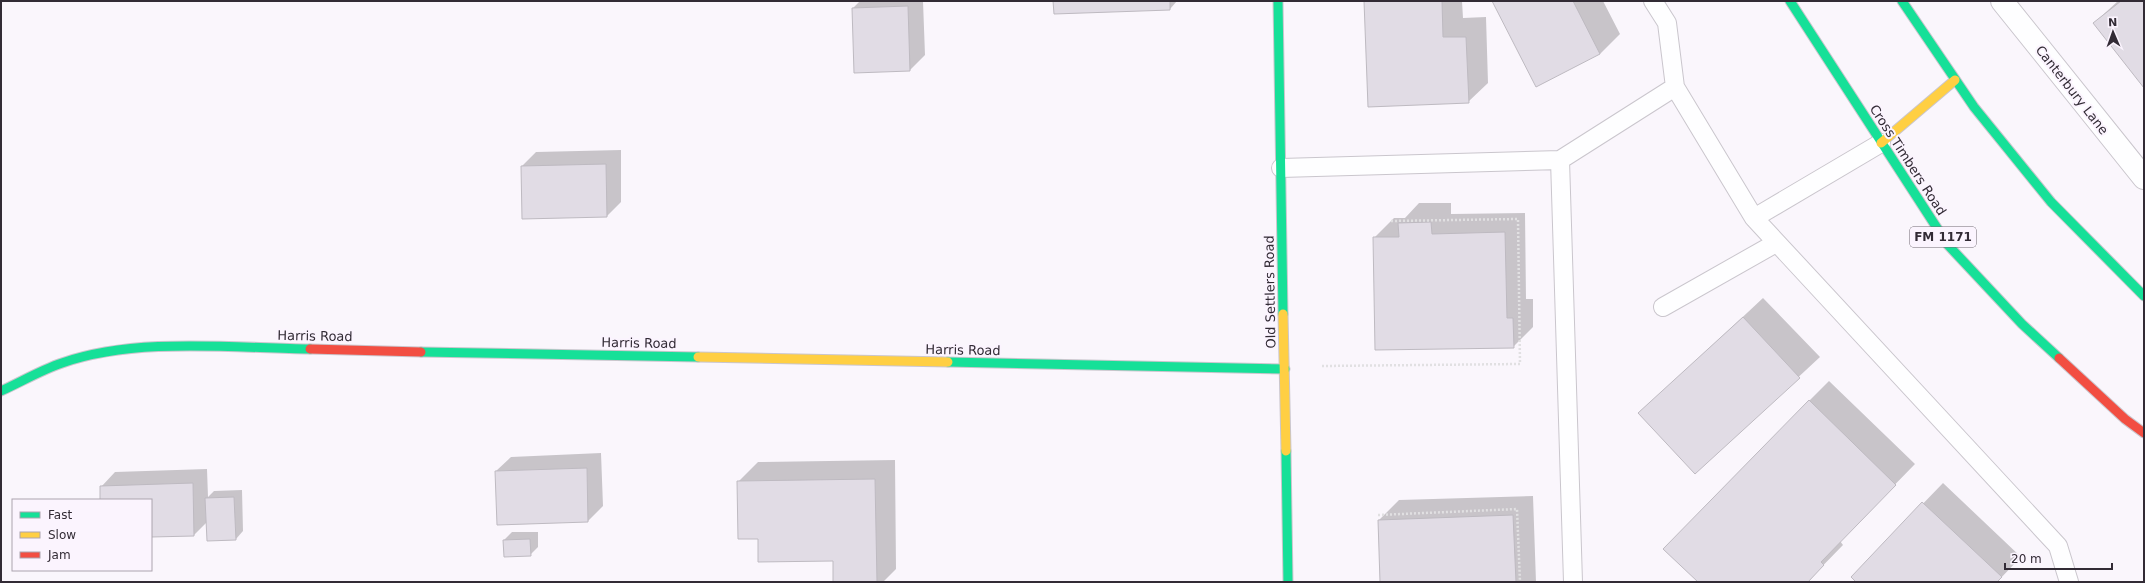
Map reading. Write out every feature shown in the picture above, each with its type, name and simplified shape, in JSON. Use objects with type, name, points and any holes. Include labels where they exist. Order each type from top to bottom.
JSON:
[{"type":"main road","name":"Old Settlers Road","points":[[1278,1],[1288,582]]},
{"type":"main road","name":"Cross Timbers Road","points":[[1790,1],[1948,244],[2022,324],[2125,419],[2144,433]]},
{"type":"main road","points":[[1902,1],[1974,107],[2051,202],[2144,296]]},
{"type":"main road","points":[[1881,143],[1955,80]]},
{"type":"main road","name":"Harris Road","points":[[1,391],[62,363],[122,349],[191,347],[1285,369]]},
{"type":"street","name":"Canterbury Lane","points":[[2002,1],[2144,178]]},
{"type":"lane","points":[[1653,1],[1666,23],[1675,87],[1754,218],[2058,546],[2069,582]]},
{"type":"lane","points":[[1281,168],[1560,160],[1675,87]]},
{"type":"lane","points":[[1754,218],[1881,143]]},
{"type":"lane","points":[[1560,160],[1573,582]]},
{"type":"lane","points":[[1663,306],[1776,243]]},
{"type":"path","points":[[1322,366],[1520,364],[1518,219],[1391,221]]},
{"type":"path","points":[[1378,514],[1517,509],[1520,582]]},
{"type":"building","points":[[1053,1],[1170,1],[1170,10],[1054,14]]},
{"type":"building","points":[[1364,1],[1442,1],[1443,37],[1466,37],[1469,103],[1368,107]]},
{"type":"building","points":[[1492,1],[1573,1],[1600,54],[1536,87]]},
{"type":"building","points":[[2121,1],[2144,1],[2144,88],[2093,23]]},
{"type":"building","points":[[908,6],[910,71],[854,73],[852,8]]},
{"type":"building","points":[[606,164],[607,217],[522,219],[521,166]]},
{"type":"building","points":[[1431,222],[1432,234],[1505,232],[1507,318],[1513,318],[1514,348],[1375,350],[1373,237],[1399,237],[1398,223]]},
{"type":"building","points":[[1743,317],[1800,378],[1695,474],[1638,413]]},
{"type":"building","points":[[1809,400],[1896,485],[1821,562],[1824,565],[1808,582],[1698,582],[1663,549]]},
{"type":"building","points":[[587,468],[588,522],[497,525],[495,471]]},
{"type":"building","points":[[875,479],[877,582],[833,582],[833,561],[758,562],[758,539],[738,539],[737,481]]},
{"type":"building","points":[[193,483],[194,536],[152,537],[152,499],[100,499],[100,486]]},
{"type":"building","points":[[234,497],[236,540],[207,541],[205,498]]},
{"type":"building","points":[[1922,502],[2002,577],[1997,582],[1856,582],[1851,577]]},
{"type":"building","points":[[1513,515],[1516,582],[1380,582],[1378,520]]},
{"type":"building","points":[[530,539],[531,556],[504,557],[503,540]]},
{"type":"traffic: fast","points":[[1278,1],[1283,314]]},
{"type":"traffic: fast","points":[[1790,1],[1948,245],[2022,324],[2059,358]]},
{"type":"traffic: fast","points":[[1902,1],[1974,107],[2051,202],[2144,296]]},
{"type":"traffic: fast","points":[[1,391],[62,363],[91,355],[121,350],[184,346],[310,349]]},
{"type":"traffic: fast","points":[[421,352],[698,357]]},
{"type":"traffic: fast","points":[[948,362],[1285,369]]},
{"type":"traffic: fast","points":[[1286,451],[1288,582]]},
{"type":"traffic: slow","points":[[1881,143],[1955,80]]},
{"type":"traffic: slow","points":[[1283,314],[1286,451]]},
{"type":"traffic: slow","points":[[698,357],[948,362]]},
{"type":"traffic: jam","points":[[310,349],[421,352]]},
{"type":"traffic: jam","points":[[2059,358],[2125,419],[2144,433]]}]
